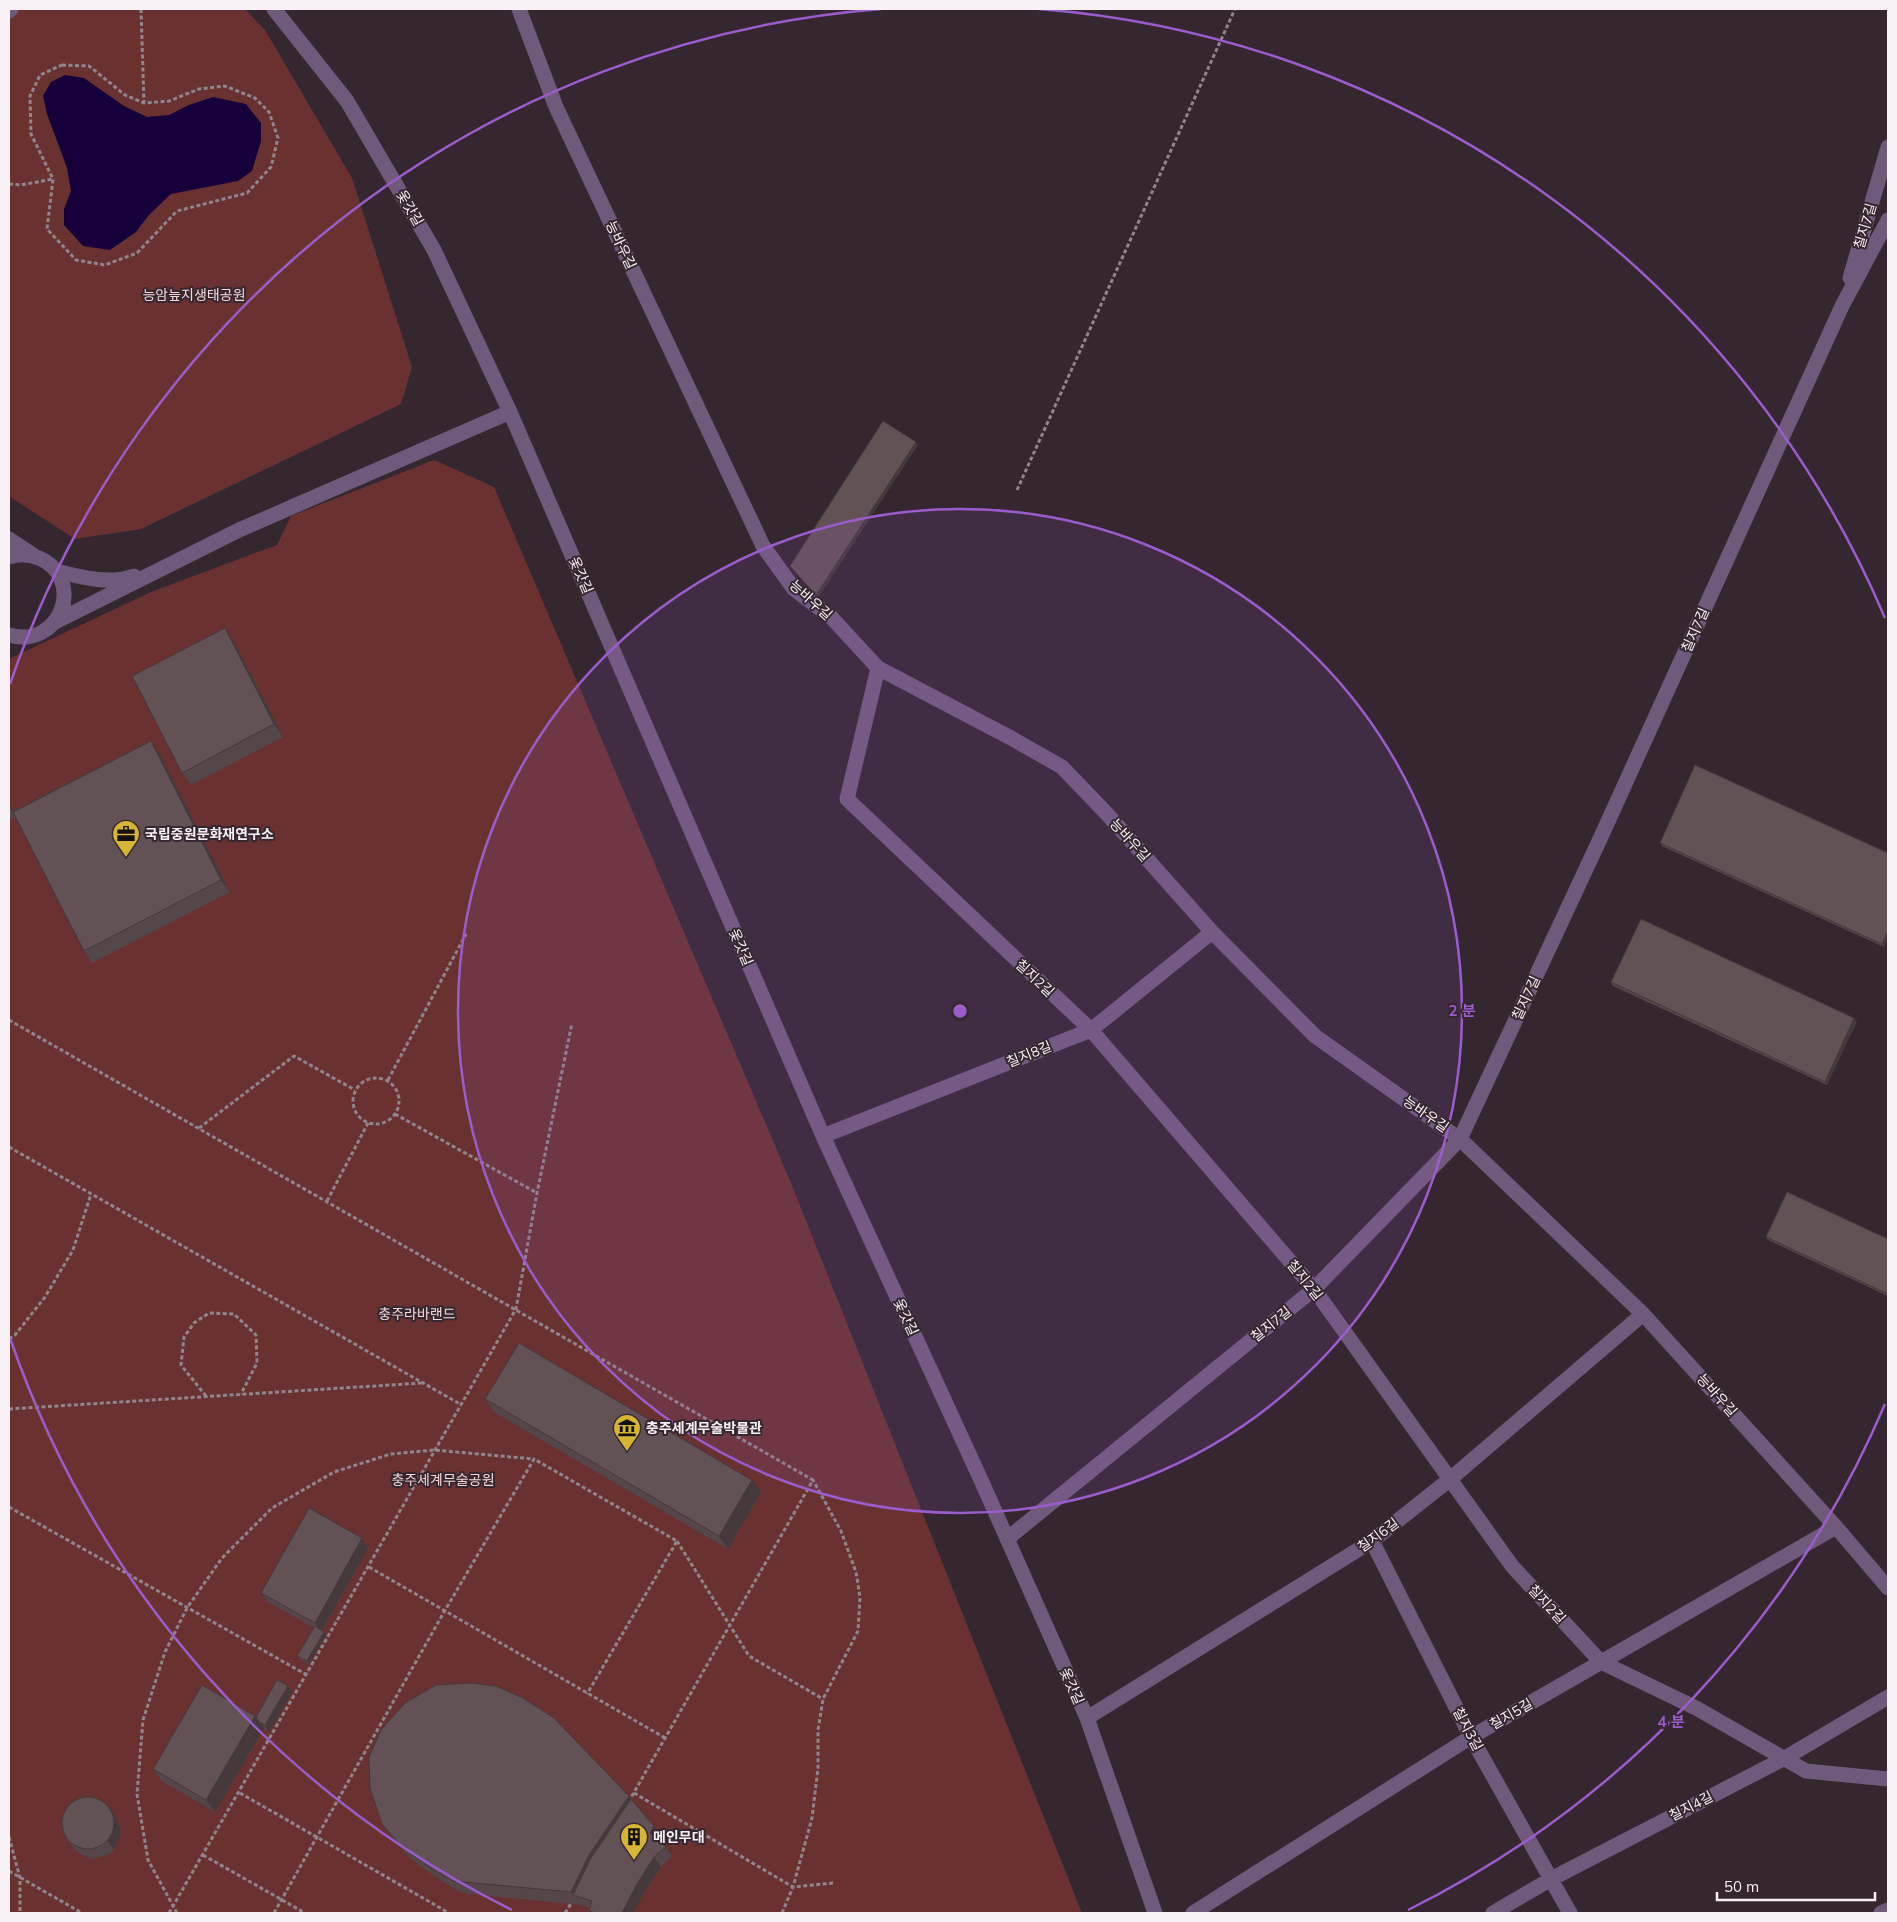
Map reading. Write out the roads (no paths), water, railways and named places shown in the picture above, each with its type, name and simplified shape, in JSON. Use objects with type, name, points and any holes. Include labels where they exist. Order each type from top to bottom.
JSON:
[{"type":"street","name":"옻갓길","points":[[274,9],[347,100],[434,250],[510,412],[823,1136],[1007,1539],[1086,1718],[1156,1913]]},
{"type":"street","name":"능바우길","points":[[519,9],[556,107],[763,546],[794,588],[831,617],[878,668],[1011,738],[1062,768],[1108,815],[1212,932],[1315,1036],[1460,1139],[1643,1314],[1836,1527],[1888,1588]]},
{"type":"street","name":"칠지7길","points":[[1842,306],[1888,147]]},
{"type":"street","name":"칠지7길","points":[[1007,1539],[1314,1289],[1460,1139],[1605,830],[1842,306],[1888,220]]},
{"type":"street","points":[[55,622],[239,530],[510,412]]},
{"type":"street","points":[[9,539],[46,562],[56,571],[62,585],[64,600],[59,616],[47,630],[28,637],[12,638]]},
{"type":"street","points":[[9,557],[24,554],[34,556]]},
{"type":"street","points":[[56,571],[103,580],[123,580],[166,566]]},
{"type":"street","name":"칠지2길","points":[[878,668],[847,799],[1091,1030],[1314,1289],[1512,1566],[1601,1662],[1696,1708],[1806,1770],[1888,1779]]},
{"type":"street","name":"칠지8길","points":[[823,1136],[1091,1030],[1212,932]]},
{"type":"street","name":"칠지6길","points":[[1086,1718],[1372,1541],[1450,1480],[1643,1314]]},
{"type":"street","name":"칠지5길","points":[[1193,1913],[1471,1737],[1836,1527]]},
{"type":"street","name":"칠지3길","points":[[1372,1541],[1471,1737],[1570,1913]]},
{"type":"street","name":"칠지4길","points":[[1493,1913],[1551,1879],[1785,1758],[1888,1697]]},
{"type":"street","points":[[1881,1913],[1888,1910]]},
{"type":"place","name":"국립중원문화재연구소","points":[[126,858]]},
{"type":"place","name":"충주세계무술박물관","points":[[627,1452]]},
{"type":"place","name":"메인무대","points":[[634,1861]]},
{"type":"park label","name":"능암늪지생태공원","points":[[194,295]]},
{"type":"park label","name":"충주라바랜드","points":[[417,1314]]},
{"type":"park label","name":"충주세계무술공원","points":[[443,1480]]}]
